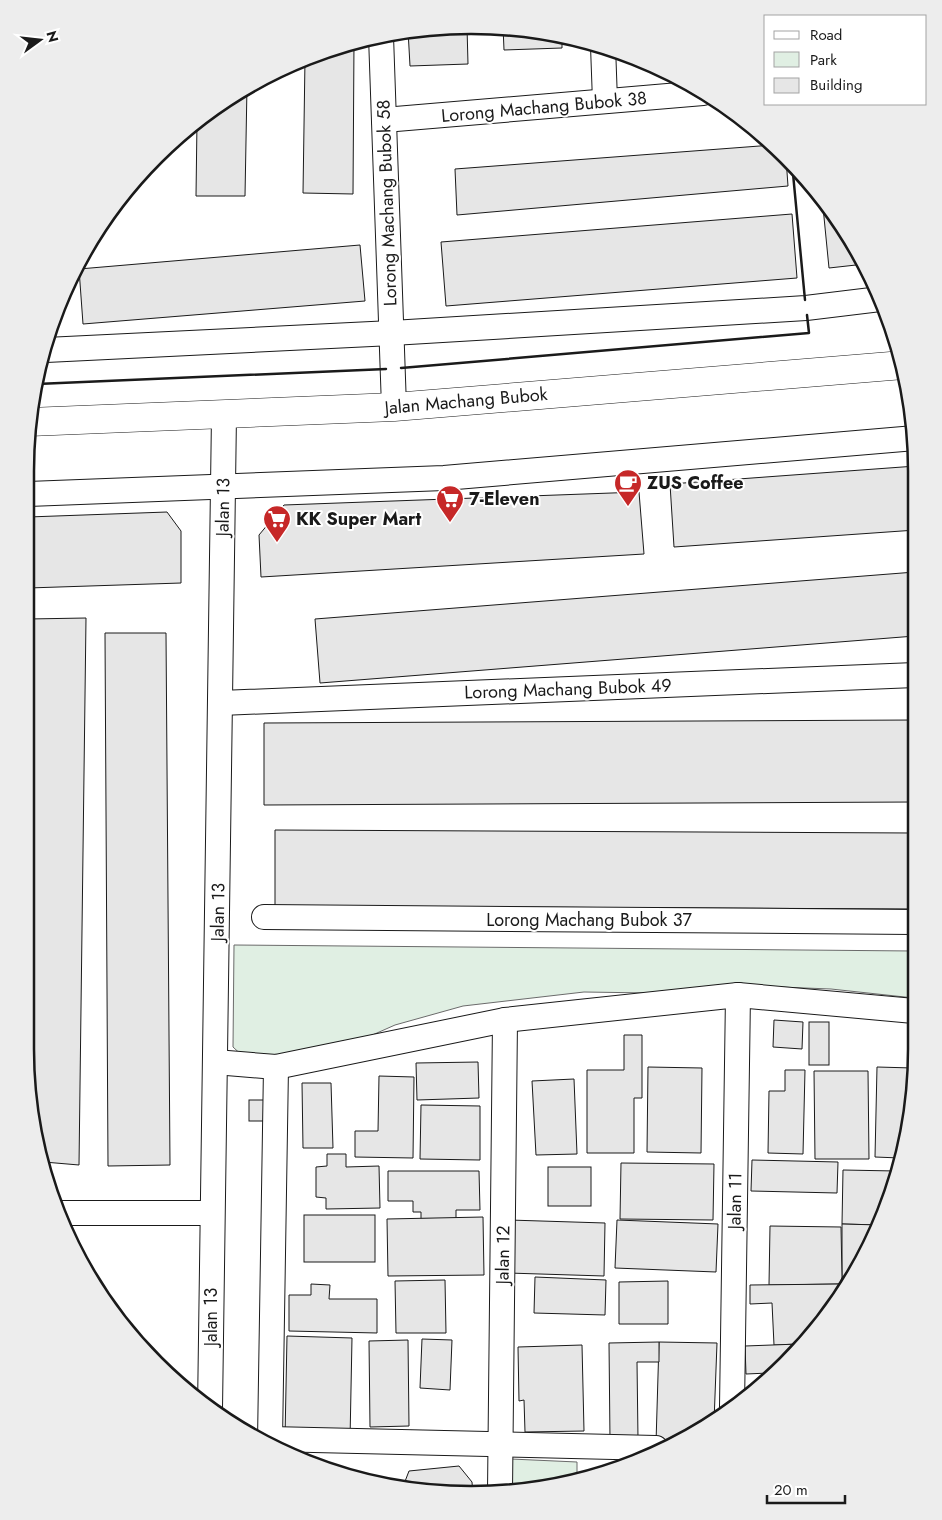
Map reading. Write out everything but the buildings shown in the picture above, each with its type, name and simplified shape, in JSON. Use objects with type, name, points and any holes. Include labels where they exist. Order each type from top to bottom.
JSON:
[{"type":"main road","name":"Jalan Machang Bubok","points":[[36,422],[394,407],[895,366]]},
{"type":"street","name":"Lorong Machang Bubok 58","points":[[381,43],[394,407]]},
{"type":"street","points":[[603,55],[605,101]]},
{"type":"street","name":"Lorong Machang Bubok 38","points":[[384,120],[693,94]]},
{"type":"street","points":[[51,350],[806,308],[873,300]]},
{"type":"street","name":"Jalan 13","points":[[210,1400],[224,415]]},
{"type":"street","points":[[34,494],[444,478],[907,439]]},
{"type":"street","name":"Lorong Machang Bubok 49","points":[[221,703],[908,675]]},
{"type":"street","name":"Lorong Machang Bubok 37","points":[[264,918],[908,922]]},
{"type":"street","points":[[215,1062],[276,1067],[505,1020],[738,995],[908,1010]]},
{"type":"street","name":"Jalan 11","points":[[732,1400],[738,995]]},
{"type":"street","name":"Jalan 12","points":[[500,1485],[505,1020]]},
{"type":"street","points":[[270,1437],[276,1067]]},
{"type":"street","points":[[66,1213],[212,1213]]},
{"type":"street","points":[[276,1440],[649,1448]]},
{"type":"green space","points":[[234,945],[908,951],[908,997],[831,989],[725,985],[651,993],[584,992],[463,1006],[395,1025],[325,1056],[247,1060],[233,1047]]},
{"type":"green space","points":[[511,1459],[577,1462],[577,1473],[528,1483],[510,1484]]},
{"type":"wall","points":[[793,176],[805,300]]},
{"type":"wall","points":[[401,368],[809,333],[807,315]]},
{"type":"wall","points":[[43,384],[386,369]]},
{"type":"place","name":"ZUS Coffee","points":[[628,507]]},
{"type":"place","name":"7-Eleven","points":[[450,523]]},
{"type":"place","name":"KK Super Mart","points":[[277,543]]}]
